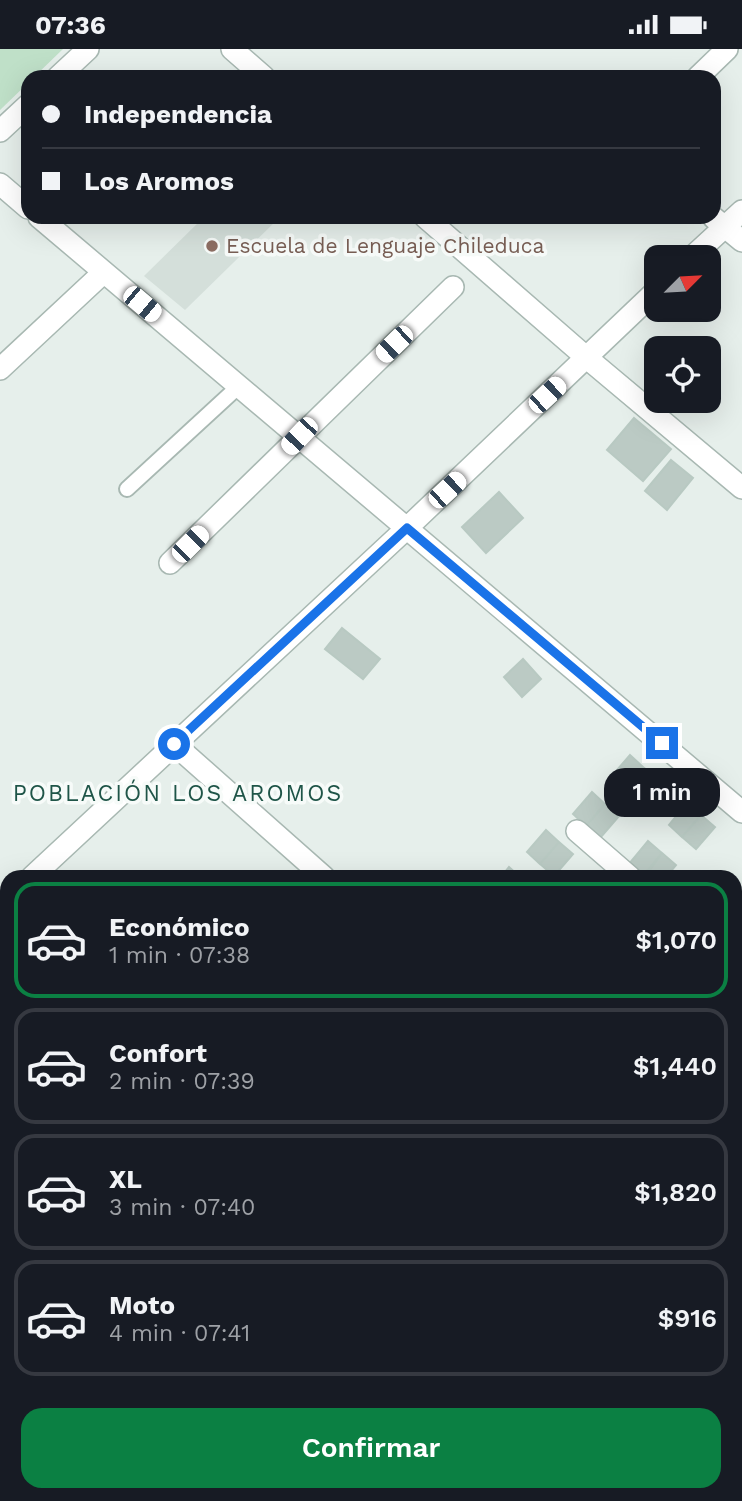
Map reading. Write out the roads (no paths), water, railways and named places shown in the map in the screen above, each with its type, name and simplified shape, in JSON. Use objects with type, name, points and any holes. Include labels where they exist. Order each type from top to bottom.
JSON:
[{"type":"street","points":[[66,70],[88,49]]},
{"type":"street","points":[[232,49],[256,70]]},
{"type":"street","points":[[705,70],[727,49]]},
{"type":"street","points":[[0,131],[21,112]]},
{"type":"street","points":[[0,184],[21,202]]},
{"type":"street","points":[[721,221],[742,211]]},
{"type":"street","points":[[47,224],[742,812]]},
{"type":"street","points":[[433,224],[742,488]]},
{"type":"street","points":[[701,245],[717,224]]},
{"type":"street","points":[[721,224],[742,241]]},
{"type":"street","points":[[0,369],[104,272]]},
{"type":"street","points":[[170,563],[453,287]]},
{"type":"street","points":[[39,870],[407,528],[644,303]]},
{"type":"street","points":[[174,744],[316,870]]},
{"type":"street","points":[[577,831],[622,870]]},
{"type":"lane","points":[[127,489],[239,386]]},
{"type":"place","name":"Escuela de Lenguaje Chileduca","points":[[212,246]]},
{"type":"district","name":"POBLACIÓN LOS AROMOS","points":[[178,793]]}]
